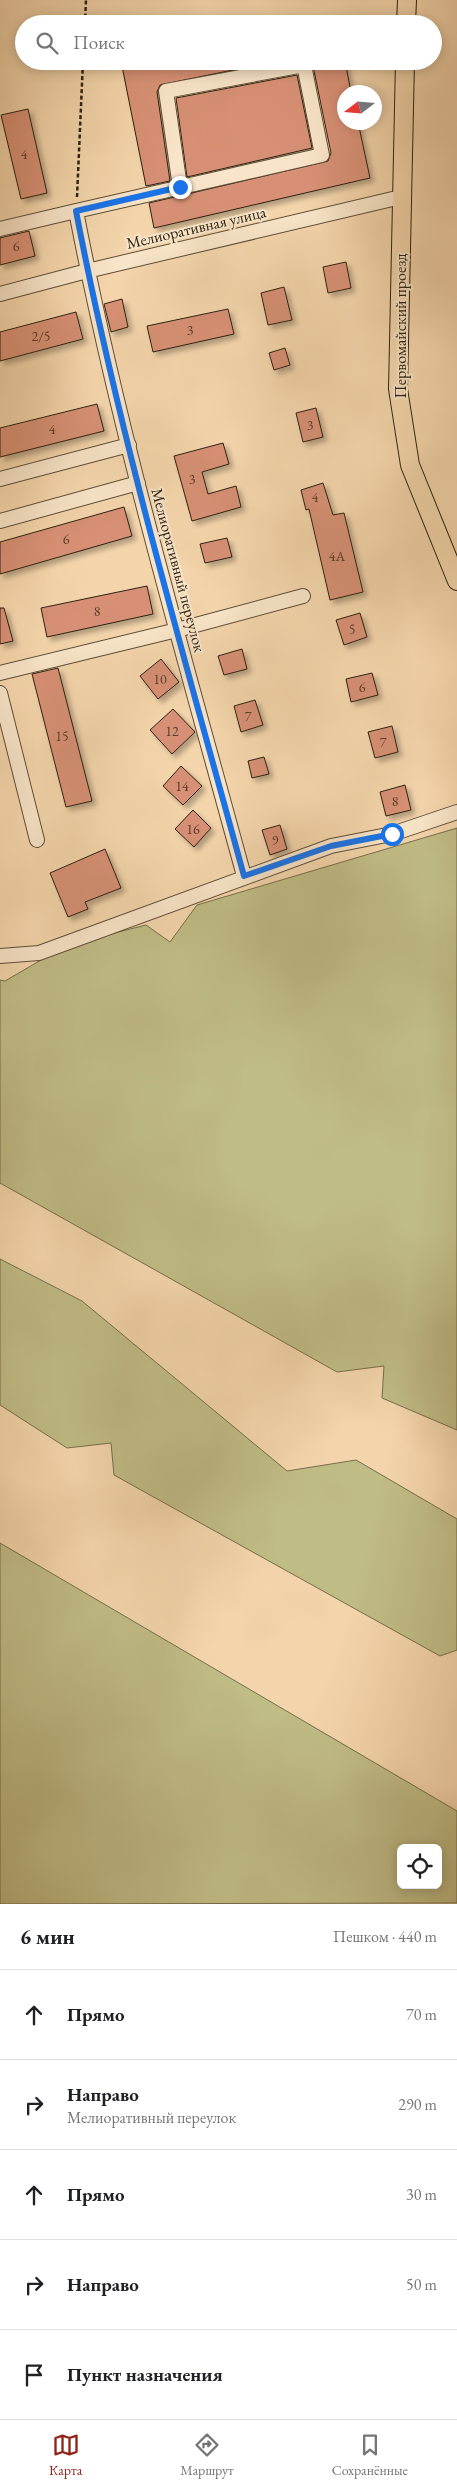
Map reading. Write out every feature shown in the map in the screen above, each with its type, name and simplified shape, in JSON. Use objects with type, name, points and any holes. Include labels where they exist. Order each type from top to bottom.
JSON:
[{"type":"main road","points":[[406,15],[407,0]]},
{"type":"main road","name":"Первомайский проезд","points":[[405,70],[398,389],[410,465],[457,581]]},
{"type":"street","points":[[180,187],[166,92],[278,70]]},
{"type":"street","points":[[0,229],[322,155],[305,70]]},
{"type":"street","name":"Мелиоративная улица","points":[[0,294],[87,270],[401,197]]},
{"type":"street","name":"Мелиоративный переулок","points":[[76,211],[87,270],[138,483],[244,876]]},
{"type":"street","points":[[0,479],[129,445]]},
{"type":"street","points":[[0,521],[138,483]]},
{"type":"street","points":[[0,673],[177,630],[303,596]]},
{"type":"street","points":[[0,693],[37,840]]},
{"type":"street","points":[[0,956],[40,953],[244,876],[331,846],[392,834],[457,812]]},
{"type":"path","points":[[85,15],[86,0]]},
{"type":"path","points":[[76,211],[83,70]]},
{"type":"shaded area","points":[[457,828],[457,1430],[382,1398],[384,1366],[337,1372],[0,1183],[0,980],[5,981],[67,945],[146,925],[170,942],[197,905]]},
{"type":"shaded area","points":[[0,1259],[82,1301],[287,1471],[356,1460],[457,1519],[457,1650],[440,1656],[114,1475],[111,1443],[67,1448],[0,1405]]},
{"type":"shaded area","points":[[0,1543],[457,1811],[457,1903],[0,1904]]},
{"type":"building","points":[[123,70],[233,70],[160,85],[157,92],[170,181],[146,186]]},
{"type":"building","points":[[314,70],[347,70],[350,85],[337,85],[337,130],[360,130],[370,178],[154,228],[149,203],[328,161],[331,153]]},
{"type":"building","points":[[297,75],[312,148],[187,177],[176,98]]},
{"type":"building","points":[[28,109],[47,193],[21,199],[1,115]]},
{"type":"building","points":[[29,231],[35,256],[0,265],[0,238]]},
{"type":"building","points":[[346,262],[351,288],[328,293],[323,267]]},
{"type":"building","points":[[284,287],[292,320],[268,325],[261,293]]},
{"type":"building","points":[[122,299],[128,327],[111,332],[104,304]]},
{"type":"building","points":[[228,309],[234,334],[153,352],[147,326]]},
{"type":"building","points":[[76,312],[83,339],[0,361],[0,332]]},
{"type":"building","points":[[285,348],[290,365],[274,370],[269,353]]},
{"type":"building","points":[[97,404],[104,431],[0,457],[0,428]]},
{"type":"building","points":[[316,408],[323,437],[303,442],[296,413]]},
{"type":"building","points":[[223,443],[229,464],[202,472],[208,494],[236,486],[241,507],[192,521],[174,456]]},
{"type":"building","points":[[323,483],[333,515],[344,513],[363,592],[330,600],[309,509],[306,510],[301,490]]},
{"type":"building","points":[[124,507],[132,536],[0,574],[0,542]]},
{"type":"building","points":[[227,538],[232,557],[205,563],[200,544]]},
{"type":"building","points":[[147,586],[153,614],[47,637],[41,608]]},
{"type":"building","points":[[0,608],[4,608],[13,641],[0,644]]},
{"type":"building","points":[[360,613],[367,637],[344,645],[336,620]]},
{"type":"building","points":[[242,649],[247,669],[224,675],[218,656]]},
{"type":"building","points":[[161,659],[179,682],[158,699],[140,676]]},
{"type":"building","points":[[58,668],[92,801],[66,807],[32,674]]},
{"type":"building","points":[[372,673],[378,695],[351,702],[346,679]]},
{"type":"building","points":[[255,700],[263,725],[241,732],[234,706]]},
{"type":"building","points":[[173,709],[195,732],[172,754],[150,730]]},
{"type":"building","points":[[392,726],[398,752],[375,758],[368,732]]},
{"type":"building","points":[[264,757],[269,774],[252,778],[248,761]]},
{"type":"building","points":[[181,766],[202,786],[183,805],[163,786]]},
{"type":"building","points":[[405,785],[411,810],[386,816],[380,792]]},
{"type":"building","points":[[193,810],[211,828],[194,847],[175,829]]},
{"type":"building","points":[[280,825],[287,849],[270,855],[262,830]]},
{"type":"building","points":[[105,849],[121,888],[85,902],[88,909],[68,917],[50,873]]},
{"type":"route","points":[[180,187],[76,211],[87,270],[138,483],[244,876],[331,846],[392,834]]}]
